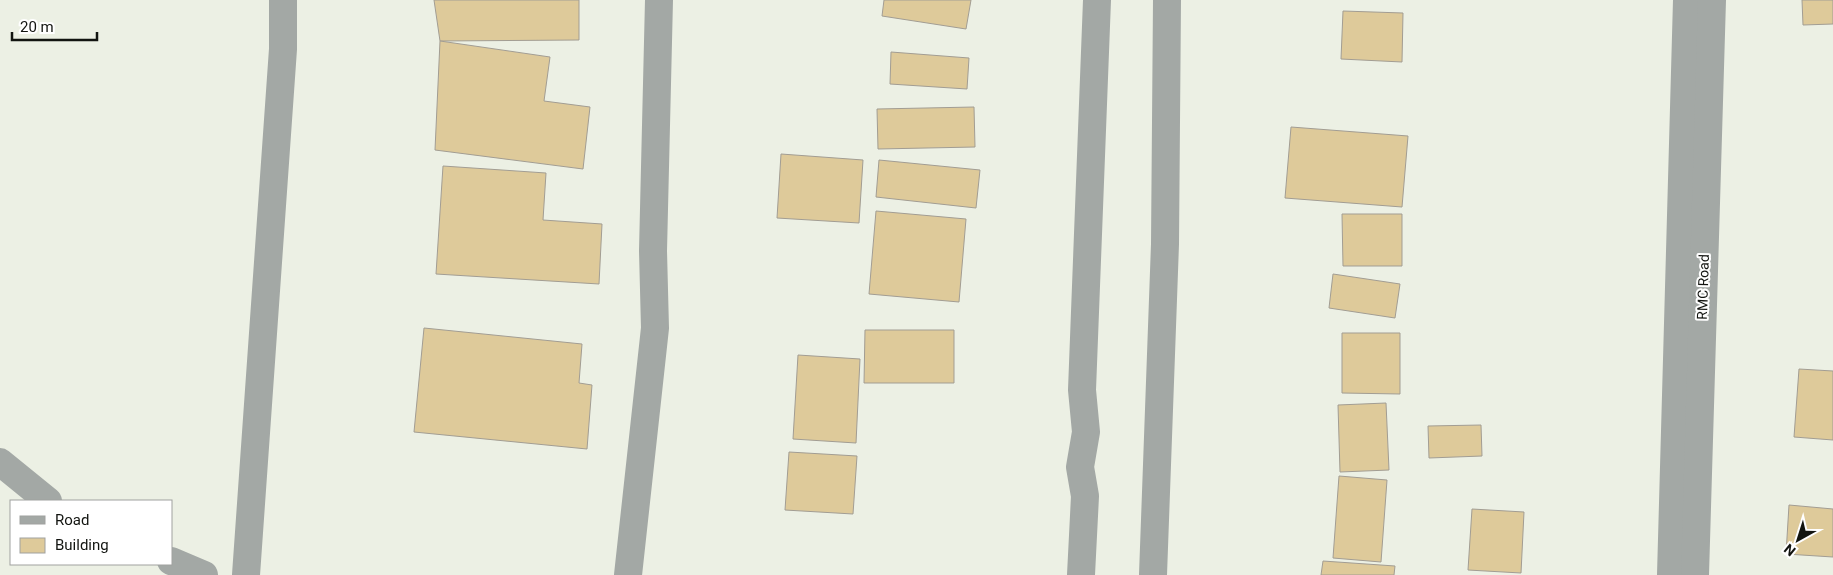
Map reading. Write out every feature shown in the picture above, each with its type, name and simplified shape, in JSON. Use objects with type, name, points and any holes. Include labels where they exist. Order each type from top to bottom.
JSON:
[{"type":"street","points":[[246,575],[283,49],[283,0]]},
{"type":"street","points":[[628,575],[655,328],[653,251],[659,0]]},
{"type":"street","points":[[1081,575],[1085,496],[1080,467],[1086,432],[1082,390],[1097,0]]},
{"type":"street","points":[[1153,575],[1165,244],[1167,0]]},
{"type":"street","name":"RMC Road","points":[[1672,575],[1688,0]]},
{"type":"street","name":"RMC Road","points":[[1695,575],[1712,0]]},
{"type":"street","points":[[0,462],[47,500]]},
{"type":"street","points":[[172,561],[204,575]]},
{"type":"building","points":[[434,0],[579,0],[579,40],[440,41]]},
{"type":"building","points":[[884,0],[971,0],[966,29],[882,16]]},
{"type":"building","points":[[1802,0],[1833,0],[1833,24],[1803,25]]},
{"type":"building","points":[[1343,11],[1403,13],[1402,62],[1341,59]]},
{"type":"building","points":[[440,41],[550,57],[544,101],[590,107],[583,169],[435,150]]},
{"type":"building","points":[[891,52],[969,58],[967,89],[890,84]]},
{"type":"building","points":[[974,107],[975,147],[878,149],[877,109]]},
{"type":"building","points":[[1291,127],[1408,136],[1402,207],[1285,198]]},
{"type":"building","points":[[781,154],[863,160],[859,223],[777,218]]},
{"type":"building","points":[[879,160],[980,170],[976,208],[876,197]]},
{"type":"building","points":[[443,166],[546,173],[543,220],[602,224],[599,284],[436,274]]},
{"type":"building","points":[[876,211],[966,219],[959,302],[869,294]]},
{"type":"building","points":[[1342,214],[1402,214],[1402,266],[1343,266]]},
{"type":"building","points":[[1333,274],[1400,284],[1395,318],[1329,308]]},
{"type":"building","points":[[424,328],[582,344],[579,383],[592,385],[587,449],[414,432]]},
{"type":"building","points":[[865,330],[954,330],[954,383],[864,383]]},
{"type":"building","points":[[1342,333],[1400,333],[1400,394],[1342,393]]},
{"type":"building","points":[[798,355],[860,359],[856,443],[793,439]]},
{"type":"building","points":[[1799,369],[1833,371],[1833,440],[1794,437]]},
{"type":"building","points":[[1386,403],[1389,470],[1340,472],[1338,405]]},
{"type":"building","points":[[1481,425],[1482,456],[1429,458],[1428,426]]},
{"type":"building","points":[[789,452],[857,456],[853,514],[785,510]]},
{"type":"building","points":[[1339,476],[1387,480],[1381,562],[1333,558]]},
{"type":"building","points":[[1789,505],[1833,509],[1833,557],[1786,554]]},
{"type":"building","points":[[1472,509],[1524,512],[1521,573],[1468,570]]},
{"type":"building","points":[[1323,561],[1395,566],[1394,575],[1321,575]]}]
